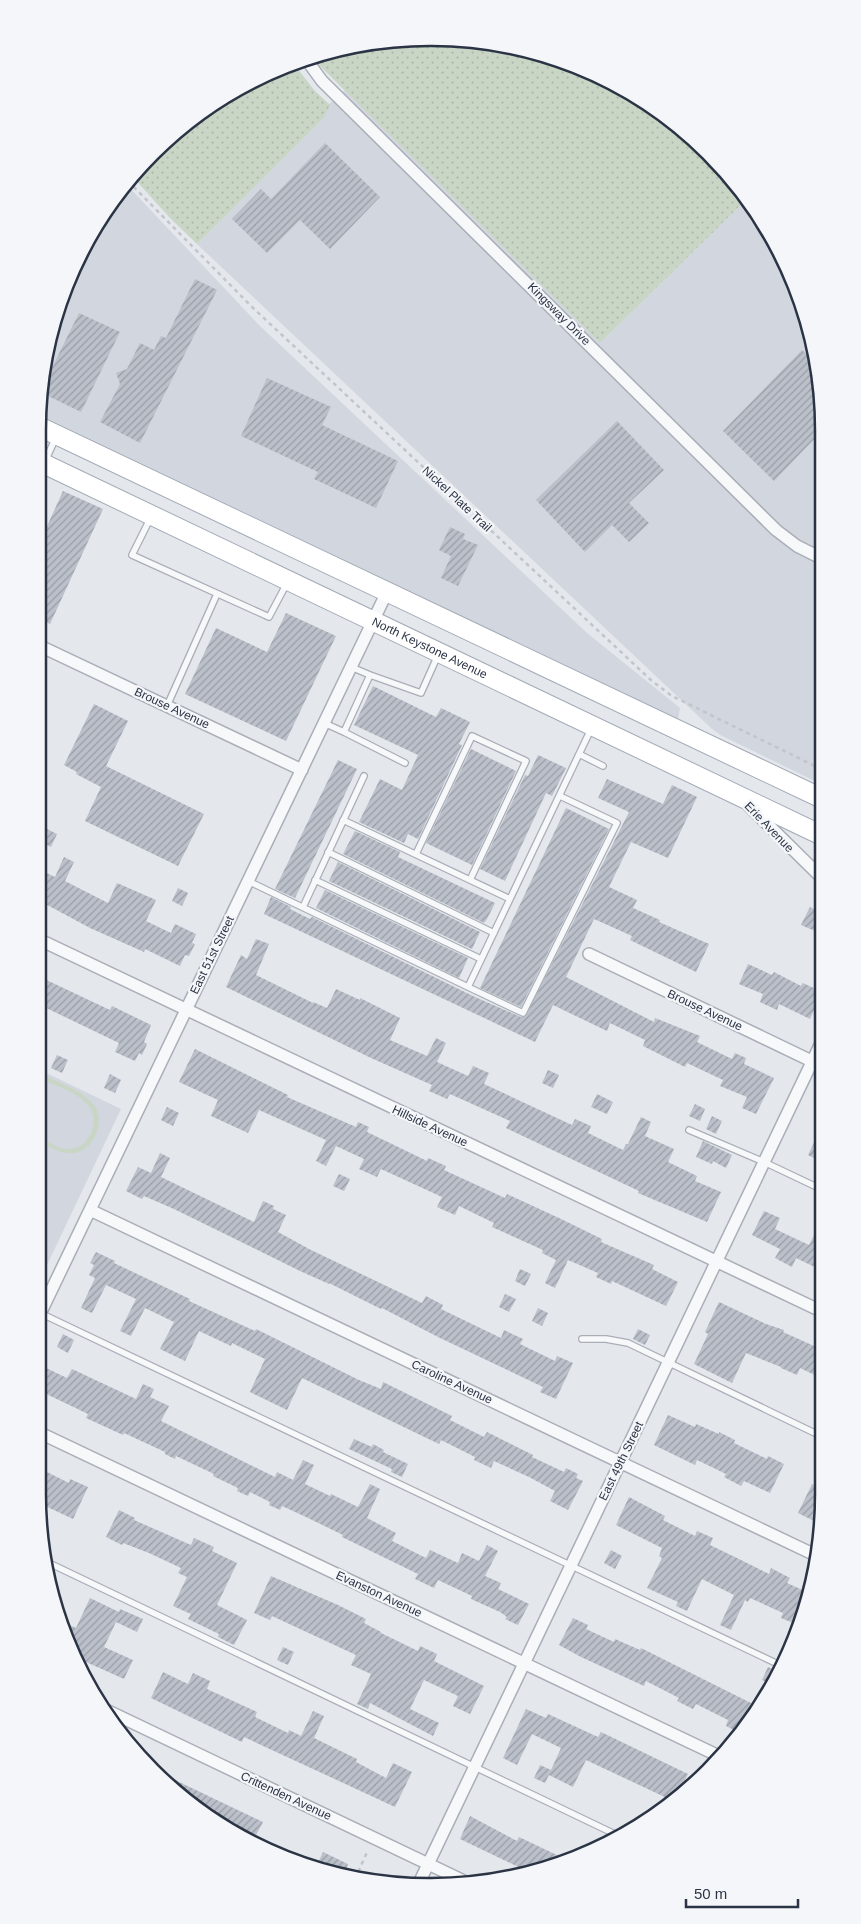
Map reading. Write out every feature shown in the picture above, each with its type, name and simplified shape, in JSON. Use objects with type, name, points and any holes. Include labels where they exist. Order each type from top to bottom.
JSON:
[{"type":"main road","points":[[46,430],[815,795]]},
{"type":"main road","name":"North Keystone Avenue","points":[[46,470],[152,516],[815,831]]},
{"type":"street","name":"Kingsway Drive","points":[[311,66],[322,81],[776,530],[797,546],[815,555]]},
{"type":"street","name":"East 51st Street","points":[[46,1301],[387,592]]},
{"type":"street","name":"Brouse Avenue","points":[[46,649],[302,770]]},
{"type":"street","name":"Erie Avenue","points":[[739,796],[815,871]]},
{"type":"street","name":"Hillside Avenue","points":[[46,943],[815,1308]]},
{"type":"street","name":"Brouse Avenue","points":[[589,954],[815,1062]]},
{"type":"street","name":"East 49th Street","points":[[422,1878],[764,1162],[815,1068]]},
{"type":"street","name":"Caroline Avenue","points":[[90,1210],[810,1552]]},
{"type":"street","name":"Evanston Avenue","points":[[46,1436],[713,1753]]},
{"type":"street","name":"Crittenden Avenue","points":[[117,1715],[455,1877]]},
{"type":"lane","points":[[46,456],[57,435]]},
{"type":"lane","points":[[152,516],[132,555],[269,618],[288,580]]},
{"type":"lane","points":[[167,706],[217,594]]},
{"type":"lane","points":[[351,667],[421,693],[439,653]]},
{"type":"lane","points":[[344,732],[370,675]]},
{"type":"lane","points":[[324,723],[406,763]]},
{"type":"lane","points":[[468,986],[592,726]]},
{"type":"lane","points":[[416,854],[472,736],[526,761],[470,880]]},
{"type":"lane","points":[[579,754],[603,766]]},
{"type":"lane","points":[[302,907],[364,776]]},
{"type":"lane","points":[[248,881],[523,1013],[616,823],[560,796]]},
{"type":"lane","points":[[343,820],[510,899]]},
{"type":"lane","points":[[328,852],[494,933]]},
{"type":"lane","points":[[315,880],[481,960]]},
{"type":"lane","points":[[689,1130],[815,1186]]},
{"type":"lane","points":[[46,1319],[775,1663]]},
{"type":"lane","points":[[582,1339],[606,1339],[628,1343],[815,1433]]},
{"type":"lane","points":[[54,1565],[611,1832]]},
{"type":"path","name":"Nickel Plate Trail","points":[[134,187],[252,307],[652,681],[672,696],[815,767]]},
{"type":"path","points":[[359,1870],[368,1850]]},
{"type":"shaded area","points":[[345,90],[600,343],[741,205],[750,217],[786,283],[802,331],[814,405],[815,781],[722,736],[711,728],[197,244],[323,119],[329,104]]},
{"type":"shaded area","points":[[132,190],[260,326],[587,633],[680,708],[678,719],[46,418],[50,380],[59,331],[75,283],[98,238]]},
{"type":"shaded area","points":[[46,1073],[121,1109],[46,1267]]},
{"type":"green space","points":[[430,46],[481,50],[530,59],[578,75],[644,111],[684,142],[702,159],[741,205],[600,343],[318,63],[331,59],[356,54],[405,47]]},
{"type":"green space","points":[[298,70],[314,90],[330,105],[323,119],[197,244],[138,182],[142,177],[177,142],[217,111],[261,86]]},
{"type":"green space","points":[[46,1076],[83,1095],[94,1105],[99,1119],[96,1134],[87,1147],[74,1153],[64,1153],[46,1145],[46,1141],[66,1149],[77,1147],[88,1139],[93,1126],[92,1111],[88,1105],[71,1093],[46,1081]]},
{"type":"building","points":[[325,143],[380,197],[330,249],[300,220],[267,253],[232,219],[261,189],[271,199]]},
{"type":"building","points":[[195,279],[217,290],[140,443],[100,422],[120,384],[116,373],[127,369],[140,343],[154,350],[161,336],[166,338]]},
{"type":"building","points":[[79,313],[120,332],[81,412],[48,396],[52,368]]},
{"type":"building","points":[[802,350],[807,354],[814,405],[815,438],[774,481],[723,431]]},
{"type":"building","points":[[267,378],[331,407],[322,425],[398,461],[376,508],[314,479],[318,472],[241,436]]},
{"type":"building","points":[[617,421],[664,470],[629,503],[649,523],[629,542],[612,525],[585,552],[536,500]]},
{"type":"building","points":[[63,491],[103,509],[50,624],[46,622],[46,528]]},
{"type":"building","points":[[450,527],[465,534],[463,539],[478,545],[458,586],[441,578],[451,556],[439,550]]},
{"type":"building","points":[[286,613],[336,636],[286,741],[185,694],[216,628],[267,652]]},
{"type":"building","points":[[373,686],[436,717],[441,708],[470,722],[459,744],[462,745],[418,839],[408,834],[404,843],[359,822],[380,779],[402,790],[418,755],[354,725]]},
{"type":"building","points":[[94,704],[128,721],[106,766],[204,814],[178,866],[85,821],[101,787],[76,774],[77,772],[64,765]]},
{"type":"building","points":[[471,749],[516,771],[472,865],[426,843]]},
{"type":"building","points":[[538,755],[566,768],[552,796],[546,793],[505,881],[480,869],[525,775],[528,776]]},
{"type":"building","points":[[338,760],[357,769],[295,898],[275,889]]},
{"type":"building","points":[[607,779],[663,804],[672,785],[697,797],[668,858],[631,842],[609,887],[637,900],[633,908],[660,920],[659,922],[709,944],[696,972],[630,940],[632,936],[594,919],[566,977],[654,1022],[655,1018],[700,1036],[697,1042],[732,1059],[735,1053],[746,1058],[744,1064],[774,1078],[756,1114],[742,1108],[747,1097],[720,1086],[723,1080],[687,1063],[685,1067],[643,1046],[645,1040],[610,1023],[607,1031],[553,1005],[535,1042],[264,914],[271,897],[310,919],[312,917],[475,997],[525,1017],[629,812],[598,798]]},
{"type":"building","points":[[566,808],[609,829],[521,1007],[480,988]]},
{"type":"building","points":[[47,829],[57,834],[51,847],[46,844]]},
{"type":"building","points":[[355,831],[400,852],[398,857],[495,903],[487,919],[484,923],[343,854]]},
{"type":"building","points":[[64,857],[74,862],[65,881],[108,903],[117,883],[156,900],[146,921],[171,933],[175,924],[196,934],[192,943],[195,944],[189,956],[185,955],[180,966],[145,949],[144,952],[90,928],[46,904],[46,873],[55,877]]},
{"type":"building","points":[[338,862],[480,932],[472,949],[329,881]]},
{"type":"building","points":[[178,888],[188,893],[182,906],[172,901]]},
{"type":"building","points":[[325,890],[468,958],[459,978],[316,908]]},
{"type":"building","points":[[810,907],[815,910],[815,931],[801,925]]},
{"type":"building","points":[[256,939],[269,944],[256,975],[327,1008],[336,989],[360,1000],[360,998],[400,1018],[390,1040],[427,1056],[436,1038],[446,1043],[437,1062],[468,1076],[473,1066],[489,1073],[484,1084],[572,1125],[575,1119],[591,1126],[588,1133],[623,1150],[626,1144],[628,1144],[641,1117],[651,1122],[645,1136],[674,1149],[668,1162],[697,1176],[695,1181],[721,1192],[707,1222],[638,1193],[639,1191],[506,1128],[510,1121],[450,1094],[447,1099],[429,1091],[432,1085],[371,1058],[226,987],[241,955],[247,959]]},
{"type":"building","points":[[748,964],[772,975],[774,972],[801,986],[803,983],[815,989],[815,1008],[810,1019],[779,1004],[777,1010],[760,1002],[763,994],[739,984]]},
{"type":"building","points":[[46,980],[110,1010],[112,1006],[151,1025],[144,1042],[147,1044],[142,1055],[139,1053],[135,1061],[115,1052],[119,1043],[46,1008]]},
{"type":"building","points":[[195,1049],[288,1095],[287,1097],[356,1127],[358,1122],[369,1127],[367,1132],[427,1161],[428,1158],[446,1166],[444,1170],[505,1198],[507,1194],[602,1239],[601,1242],[654,1265],[652,1269],[678,1282],[666,1306],[612,1281],[611,1284],[596,1277],[598,1273],[568,1260],[555,1288],[545,1283],[556,1260],[542,1253],[543,1250],[492,1227],[494,1223],[459,1206],[455,1215],[437,1207],[442,1197],[381,1169],[377,1177],[359,1169],[364,1159],[336,1146],[326,1166],[316,1161],[326,1140],[259,1110],[248,1133],[211,1116],[218,1100],[179,1082]]},
{"type":"building","points":[[57,1055],[68,1060],[62,1073],[51,1068]]},
{"type":"building","points":[[548,1070],[559,1075],[553,1088],[542,1083]]},
{"type":"building","points":[[110,1074],[121,1080],[115,1093],[104,1088]]},
{"type":"building","points":[[597,1094],[613,1102],[607,1114],[591,1107]]},
{"type":"building","points":[[695,1104],[705,1109],[700,1121],[689,1116]]},
{"type":"building","points":[[167,1107],[179,1113],[173,1126],[161,1120]]},
{"type":"building","points":[[712,1116],[722,1121],[716,1134],[706,1129]]},
{"type":"building","points":[[815,1140],[815,1158],[808,1155]]},
{"type":"building","points":[[703,1141],[732,1155],[726,1168],[713,1161],[712,1164],[696,1157]]},
{"type":"building","points":[[160,1153],[170,1158],[161,1177],[254,1222],[263,1201],[274,1206],[273,1209],[286,1215],[278,1232],[311,1250],[422,1303],[426,1296],[443,1305],[441,1309],[501,1338],[504,1330],[523,1339],[520,1344],[555,1361],[557,1356],[573,1363],[556,1399],[540,1392],[543,1387],[382,1308],[300,1271],[174,1209],[144,1196],[142,1199],[126,1191],[138,1167],[151,1173]]},
{"type":"building","points":[[339,1174],[350,1179],[344,1191],[333,1186]]},
{"type":"building","points":[[764,1211],[780,1218],[775,1229],[809,1245],[815,1233],[815,1267],[796,1258],[792,1267],[775,1258],[780,1249],[752,1235]]},
{"type":"building","points":[[96,1252],[115,1261],[114,1263],[190,1299],[189,1301],[255,1331],[256,1329],[359,1380],[381,1389],[383,1382],[452,1416],[450,1420],[484,1437],[487,1432],[564,1472],[566,1468],[578,1474],[576,1478],[583,1481],[568,1510],[550,1501],[555,1491],[529,1477],[494,1461],[491,1468],[474,1460],[475,1457],[441,1440],[439,1444],[302,1378],[287,1410],[250,1392],[265,1359],[232,1343],[231,1346],[199,1331],[185,1361],[160,1349],[174,1322],[145,1308],[131,1336],[120,1331],[136,1299],[106,1285],[92,1313],[81,1308],[95,1278],[89,1275],[94,1265],[90,1263]]},
{"type":"building","points":[[520,1269],[531,1274],[525,1286],[515,1281]]},
{"type":"building","points":[[505,1294],[516,1299],[509,1312],[499,1307]]},
{"type":"building","points":[[719,1302],[766,1324],[784,1330],[783,1332],[815,1346],[815,1375],[800,1368],[797,1375],[746,1353],[732,1383],[694,1364],[708,1334],[705,1332]]},
{"type":"building","points":[[538,1308],[548,1313],[542,1326],[532,1321]]},
{"type":"building","points":[[638,1329],[650,1335],[645,1345],[633,1339]]},
{"type":"building","points":[[63,1334],[74,1340],[68,1353],[57,1347]]},
{"type":"building","points":[[46,1368],[67,1378],[72,1369],[136,1399],[143,1384],[154,1389],[150,1397],[169,1406],[161,1421],[275,1477],[277,1472],[293,1480],[303,1460],[314,1465],[305,1484],[358,1507],[370,1484],[380,1489],[367,1518],[396,1533],[392,1541],[426,1558],[430,1550],[458,1563],[462,1553],[479,1561],[487,1545],[498,1551],[485,1576],[501,1583],[498,1589],[529,1604],[518,1625],[505,1619],[507,1617],[500,1612],[471,1599],[472,1596],[438,1580],[434,1588],[415,1579],[418,1574],[342,1537],[343,1535],[282,1506],[280,1510],[269,1505],[270,1502],[250,1492],[248,1496],[237,1491],[238,1488],[213,1476],[214,1474],[176,1456],[175,1459],[165,1454],[165,1452],[124,1433],[123,1435],[86,1418],[88,1414],[46,1394]]},
{"type":"building","points":[[668,1415],[695,1427],[696,1424],[719,1434],[719,1432],[735,1440],[734,1443],[767,1459],[768,1456],[784,1464],[770,1493],[744,1481],[741,1486],[724,1477],[726,1474],[697,1460],[695,1465],[654,1445]]},
{"type":"building","points":[[354,1439],[372,1447],[373,1444],[384,1450],[383,1452],[408,1464],[402,1477],[391,1472],[392,1469],[349,1449]]},
{"type":"building","points":[[46,1472],[69,1483],[70,1479],[88,1487],[73,1519],[47,1507]]},
{"type":"building","points":[[812,1484],[815,1485],[814,1521],[798,1513]]},
{"type":"building","points":[[629,1497],[665,1516],[663,1520],[695,1536],[697,1531],[713,1538],[710,1545],[769,1574],[771,1568],[790,1578],[787,1583],[803,1590],[792,1623],[781,1618],[783,1613],[750,1598],[748,1602],[745,1600],[731,1630],[720,1625],[734,1595],[702,1579],[687,1611],[676,1606],[678,1602],[647,1588],[662,1558],[659,1556],[662,1548],[616,1525]]},
{"type":"building","points":[[119,1510],[135,1518],[134,1520],[191,1545],[194,1538],[214,1547],[212,1551],[237,1563],[217,1605],[247,1620],[234,1645],[218,1637],[219,1634],[188,1619],[191,1614],[173,1606],[187,1577],[178,1573],[181,1568],[149,1553],[123,1543],[122,1545],[106,1537]]},
{"type":"building","points":[[611,1550],[622,1556],[615,1569],[604,1563]]},
{"type":"building","points":[[271,1576],[366,1619],[364,1623],[418,1651],[420,1646],[437,1654],[434,1661],[484,1686],[470,1714],[453,1706],[458,1696],[424,1680],[410,1709],[439,1723],[433,1736],[370,1703],[368,1709],[357,1704],[371,1674],[351,1665],[356,1655],[272,1616],[270,1620],[254,1613]]},
{"type":"building","points":[[90,1598],[119,1612],[120,1609],[143,1619],[137,1632],[116,1622],[104,1647],[133,1660],[124,1679],[85,1662],[70,1625],[76,1628]]},
{"type":"building","points":[[573,1618],[588,1625],[586,1629],[614,1642],[615,1639],[640,1650],[641,1648],[752,1704],[733,1730],[726,1726],[728,1720],[696,1704],[693,1709],[677,1701],[679,1698],[646,1681],[644,1686],[559,1645]]},
{"type":"building","points":[[283,1647],[294,1652],[288,1665],[277,1660]]},
{"type":"building","points":[[768,1667],[772,1669],[765,1682],[762,1680]]},
{"type":"building","points":[[163,1672],[188,1684],[193,1673],[210,1681],[207,1689],[257,1712],[255,1717],[288,1733],[289,1730],[301,1736],[313,1711],[324,1716],[314,1738],[357,1759],[356,1762],[386,1778],[393,1763],[412,1772],[395,1807],[244,1737],[242,1742],[151,1698]]},
{"type":"building","points":[[526,1709],[546,1718],[548,1714],[598,1737],[601,1732],[688,1774],[686,1780],[665,1797],[586,1760],[573,1787],[549,1775],[545,1783],[534,1778],[540,1765],[551,1770],[561,1748],[532,1734],[517,1765],[503,1758]]},
{"type":"building","points":[[175,1780],[263,1822],[256,1835],[217,1813]]},
{"type":"building","points":[[470,1816],[517,1841],[519,1837],[558,1856],[519,1867],[460,1839]]},
{"type":"building","points":[[323,1852],[348,1864],[347,1868],[319,1861]]}]
